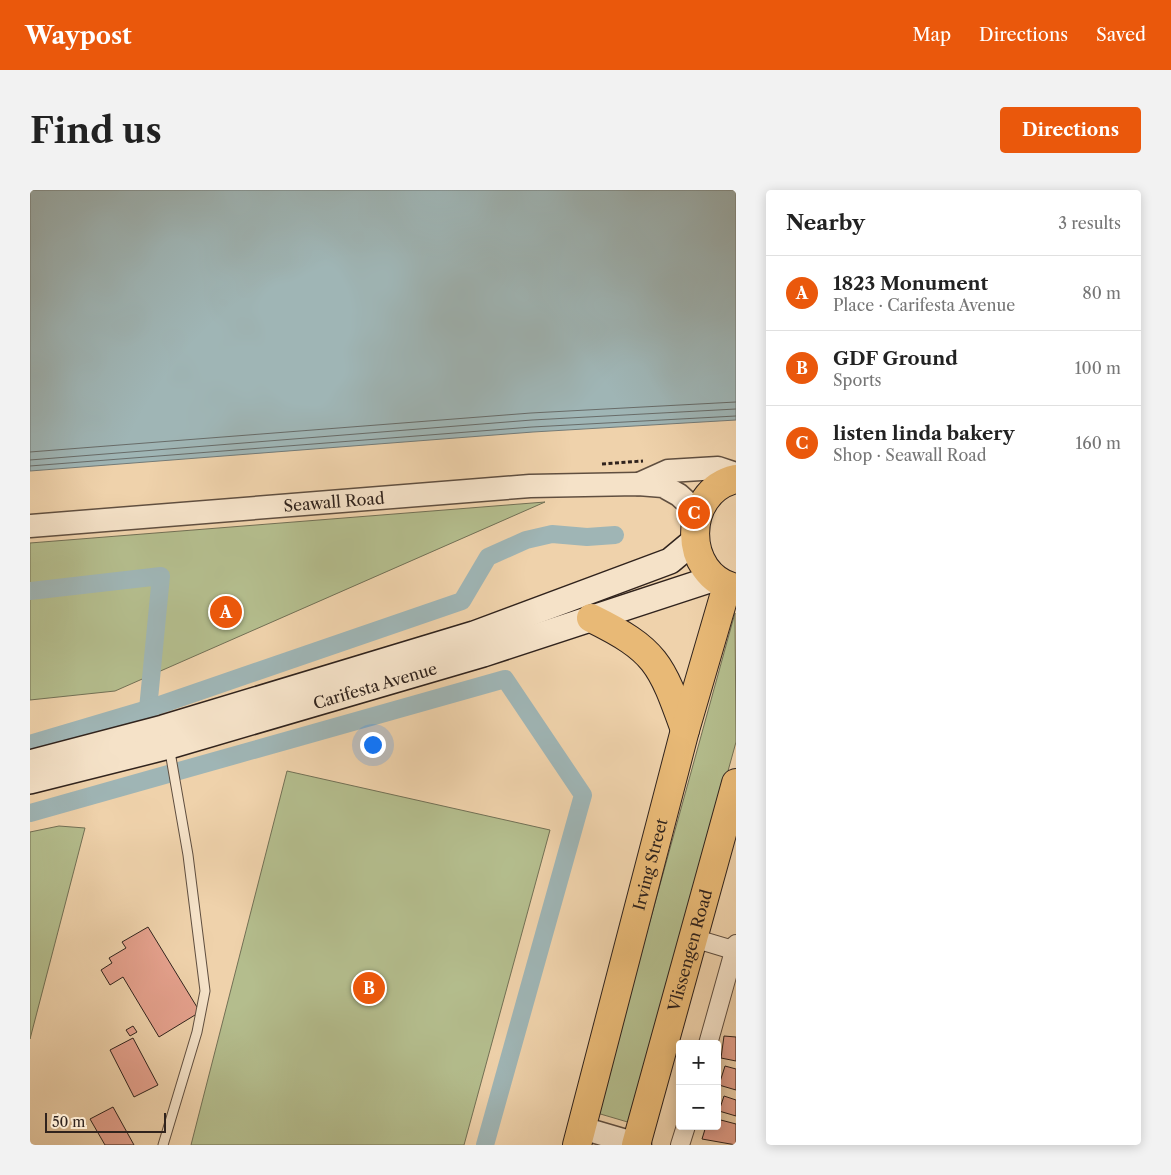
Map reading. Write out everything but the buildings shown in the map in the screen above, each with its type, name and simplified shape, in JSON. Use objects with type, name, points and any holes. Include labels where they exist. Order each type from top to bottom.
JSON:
[{"type":"main road","points":[[726,584],[698,555],[695,530],[702,503],[714,490],[736,479]]},
{"type":"main road","name":"Carifesta Avenue","points":[[30,763],[168,747],[670,561],[695,530]]},
{"type":"main road","name":"Carifesta Avenue","points":[[30,781],[168,747],[483,654],[591,618],[726,584]]},
{"type":"main road","name":"Irving Street","points":[[580,1137],[685,730],[726,584]]},
{"type":"main road","points":[[591,618],[624,634],[646,651],[659,667],[670,687],[685,730]]},
{"type":"main road","name":"Vlissengen Road","points":[[637,1145],[696,939],[736,783]]},
{"type":"street","name":"Seawall Road","points":[[638,484],[668,471],[718,468],[736,474]]},
{"type":"street","name":"Seawall Road","points":[[30,526],[521,487],[638,484],[662,486],[679,495],[691,506],[695,530]]},
{"type":"street","points":[[696,939],[734,949],[709,1040]]},
{"type":"street","points":[[680,1145],[685,1130]]},
{"type":"street","points":[[580,1137],[637,1145]]},
{"type":"lane","points":[[163,1145],[197,1032],[206,991],[188,855],[168,747]]},
{"type":"green space","points":[[545,502],[115,691],[30,700],[30,543]]},
{"type":"green space","points":[[735,613],[736,742],[631,1123],[597,1113]]},
{"type":"green space","points":[[287,771],[550,830],[464,1145],[191,1145]]},
{"type":"green space","points":[[59,826],[85,828],[30,1039],[30,832]]},
{"type":"water","points":[[30,190],[736,190],[736,420],[533,432],[30,471]]},
{"type":"waterway","points":[[30,744],[148,709],[462,601],[488,557],[526,540],[552,534],[587,537],[615,535]]},
{"type":"waterway","points":[[30,591],[161,576],[148,709]]},
{"type":"waterway","points":[[30,813],[505,679],[583,795],[485,1145]]},
{"type":"place","name":"listen linda bakery","points":[[694,513]]},
{"type":"place","name":"1823 Monument","points":[[226,612]]},
{"type":"place","name":"GDF Ground","points":[[369,988]]}]
